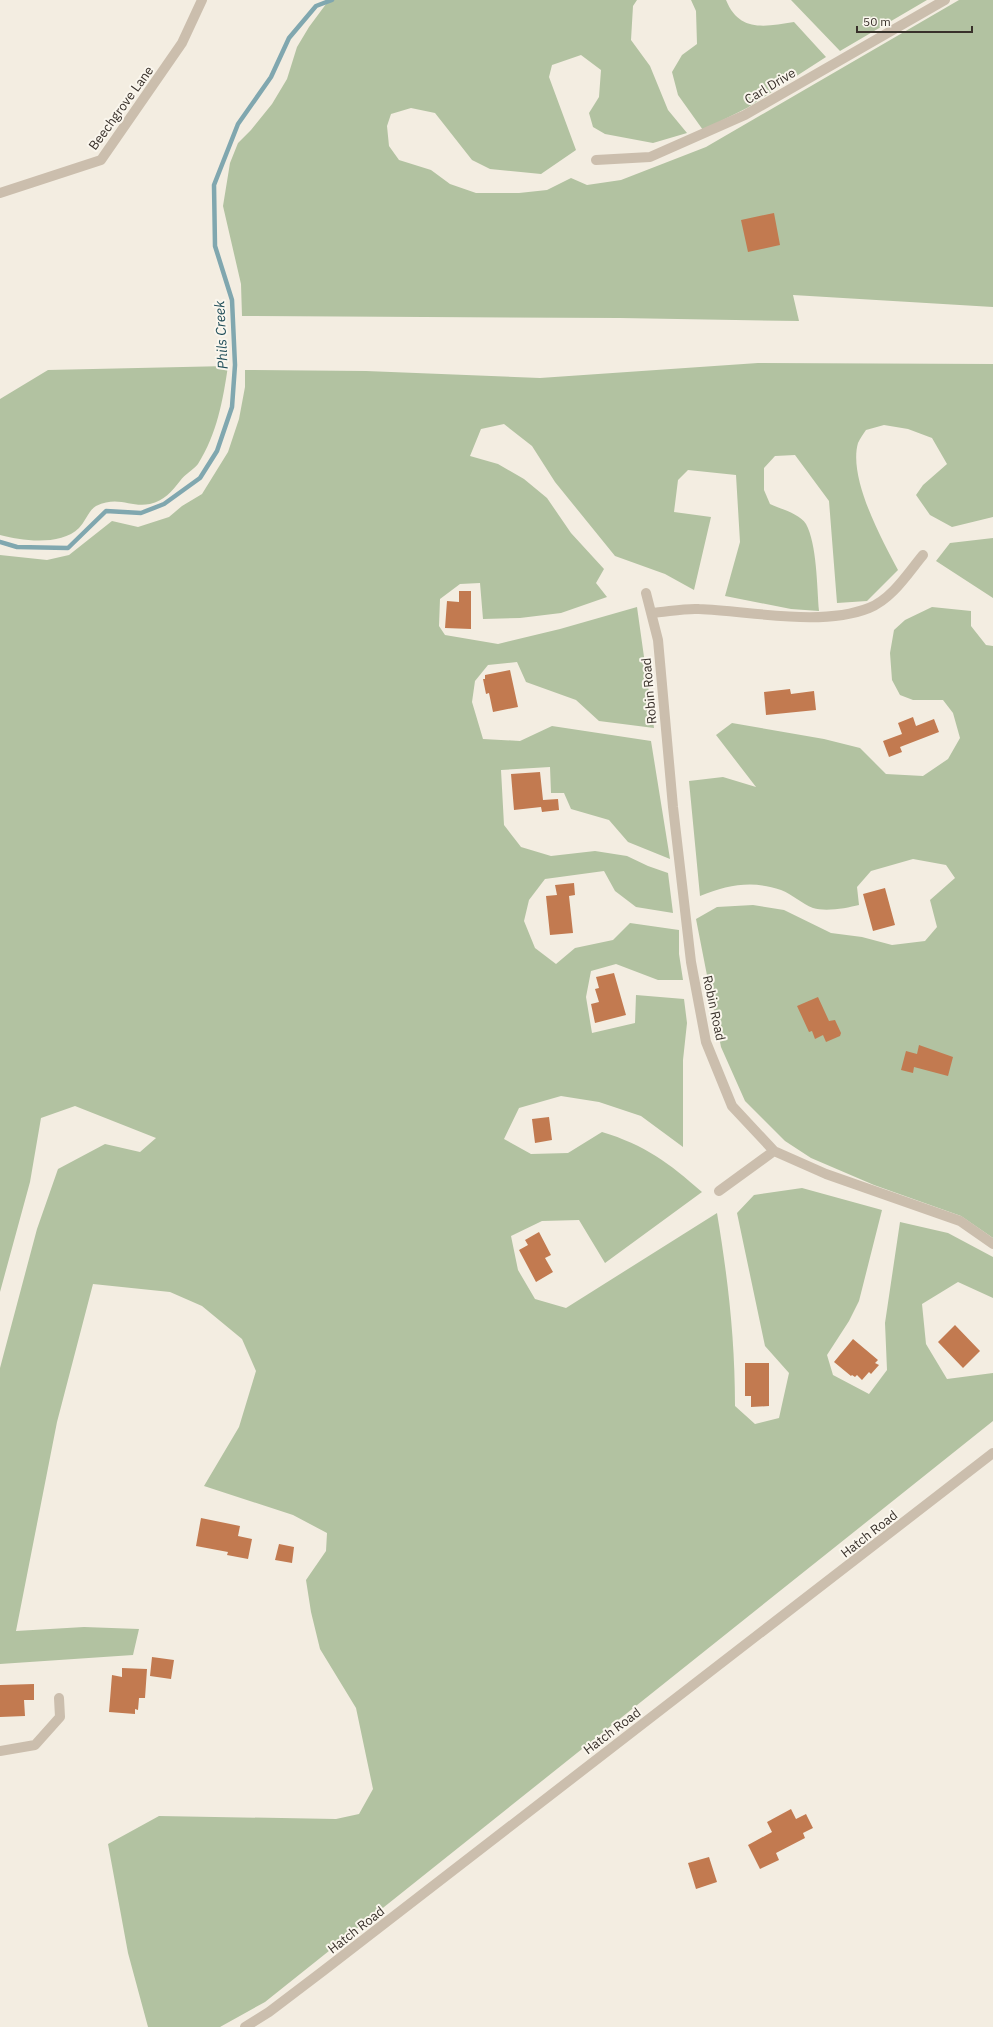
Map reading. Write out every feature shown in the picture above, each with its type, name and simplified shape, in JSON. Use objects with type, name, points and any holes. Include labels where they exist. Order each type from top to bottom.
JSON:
[{"type":"street","name":"Beechgrove Lane","points":[[0,193],[101,160],[182,43],[202,0]]},
{"type":"street","name":"Carl Drive","points":[[596,160],[650,157],[745,116],[945,0]]},
{"type":"street","points":[[651,613],[697,608],[808,617],[855,612],[870,608],[892,592],[923,555]]},
{"type":"street","name":"Robin Road","points":[[646,594],[658,640],[673,807],[691,962],[706,1042],[732,1106],[774,1151],[826,1174],[960,1221],[993,1244]]},
{"type":"street","points":[[719,1191],[774,1151]]},
{"type":"street","name":"Hatch Road","points":[[245,2027],[269,2012],[323,1971],[993,1453]]},
{"type":"street","points":[[0,1750],[35,1745],[60,1717],[59,1698]]},
{"type":"green space","points":[[329,0],[637,0],[633,6],[631,40],[650,66],[668,110],[687,133],[653,143],[605,134],[593,127],[589,113],[599,97],[601,70],[581,55],[552,65],[549,77],[576,150],[541,174],[490,169],[472,160],[435,113],[411,108],[391,114],[387,126],[389,146],[399,160],[431,170],[450,184],[476,193],[519,193],[547,190],[571,178],[587,185],[621,180],[706,147],[959,0],[993,0],[993,307],[793,295],[799,321],[620,318],[242,316],[241,284],[223,206],[230,163],[238,143],[251,130],[272,104],[287,79],[297,47],[309,27]]},
{"type":"green space","points":[[691,0],[726,0],[731,10],[738,18],[754,25],[763,26],[794,22],[826,57],[747,108],[703,130],[678,95],[672,72],[682,55],[697,44],[696,11]]},
{"type":"green space","points":[[791,0],[927,0],[840,51]]},
{"type":"green space","points":[[758,363],[993,364],[993,517],[952,527],[930,515],[916,495],[923,485],[947,464],[932,438],[908,429],[884,425],[866,430],[858,443],[856,457],[862,491],[876,526],[898,570],[867,601],[837,603],[829,501],[795,455],[775,456],[764,468],[764,490],[770,504],[799,517],[806,524],[810,532],[816,566],[819,611],[791,609],[725,596],[740,542],[736,475],[688,470],[678,480],[674,512],[711,517],[694,590],[665,574],[615,556],[555,482],[532,446],[504,424],[481,429],[470,456],[498,464],[524,479],[547,498],[571,533],[604,569],[596,583],[607,597],[561,613],[520,618],[483,619],[480,583],[460,584],[440,599],[439,626],[445,635],[498,644],[560,629],[637,607],[654,728],[599,721],[576,700],[526,682],[517,662],[488,665],[475,681],[472,702],[483,739],[520,741],[552,726],[651,741],[670,859],[628,842],[609,820],[571,809],[564,793],[551,793],[550,767],[501,770],[504,825],[521,847],[551,856],[595,851],[627,856],[668,873],[673,913],[636,907],[615,891],[604,871],[545,879],[529,900],[524,921],[535,948],[556,964],[575,948],[613,940],[630,923],[679,930],[679,954],[683,980],[658,980],[616,964],[591,971],[586,997],[592,1033],[635,1023],[636,995],[684,999],[687,1023],[683,1060],[683,1147],[641,1116],[599,1102],[561,1096],[519,1108],[504,1139],[531,1154],[568,1153],[602,1132],[631,1143],[656,1156],[702,1192],[605,1263],[579,1220],[542,1221],[511,1236],[518,1270],[535,1299],[566,1308],[717,1213],[730,1309],[734,1357],[735,1406],[755,1424],[779,1418],[789,1373],[765,1346],[737,1213],[754,1195],[802,1188],[882,1210],[859,1301],[849,1321],[827,1355],[833,1375],[869,1394],[887,1370],[885,1323],[900,1222],[948,1233],[993,1257],[993,1298],[958,1282],[922,1304],[926,1344],[947,1379],[993,1373],[993,1421],[265,2002],[220,2027],[148,2027],[128,1953],[108,1844],[159,1816],[336,1819],[359,1814],[373,1789],[356,1708],[320,1649],[311,1612],[306,1580],[326,1551],[327,1533],[293,1515],[204,1486],[239,1427],[256,1371],[242,1339],[202,1306],[170,1292],[93,1284],[57,1422],[16,1631],[84,1627],[139,1629],[133,1655],[0,1664],[0,1368],[37,1229],[58,1169],[105,1144],[140,1152],[156,1138],[75,1106],[41,1118],[30,1182],[0,1292],[0,555],[47,560],[69,555],[112,521],[138,527],[169,517],[182,506],[202,494],[228,452],[239,419],[245,387],[245,370],[366,371],[540,378]]},
{"type":"green space","points":[[228,366],[215,429],[205,453],[198,464],[184,476],[164,498],[155,503],[143,505],[111,502],[96,506],[91,510],[79,528],[62,538],[52,540],[30,540],[0,535],[0,399],[48,370]]},
{"type":"green space","points":[[993,538],[993,598],[936,561],[950,543]]},
{"type":"green space","points":[[932,607],[971,611],[971,626],[986,645],[993,646],[993,1238],[961,1216],[874,1185],[811,1158],[785,1141],[745,1101],[721,1047],[696,919],[717,907],[753,905],[784,910],[831,933],[862,937],[892,945],[925,941],[937,927],[930,900],[955,878],[946,865],[913,859],[871,871],[857,887],[859,905],[849,907],[830,910],[813,908],[781,890],[760,885],[740,885],[720,889],[700,896],[689,781],[723,777],[756,787],[716,735],[732,723],[824,739],[860,748],[886,774],[923,776],[948,759],[960,738],[953,713],[943,700],[913,700],[900,695],[892,680],[890,653],[894,630],[905,620]]},
{"type":"building","points":[[774,213],[780,245],[748,252],[741,220]]},
{"type":"building","points":[[459,591],[471,591],[471,629],[445,628],[447,601],[459,602]]},
{"type":"building","points":[[510,670],[518,707],[493,712],[489,693],[486,694],[483,679],[485,679],[485,675]]},
{"type":"building","points":[[790,689],[791,694],[814,691],[816,710],[766,715],[764,692]]},
{"type":"building","points":[[913,717],[916,726],[934,719],[939,732],[900,747],[902,752],[889,757],[883,741],[902,734],[898,723]]},
{"type":"building","points":[[540,772],[543,800],[558,799],[559,810],[542,812],[541,807],[514,810],[511,774]]},
{"type":"building","points":[[574,883],[575,895],[569,896],[573,933],[550,935],[546,896],[557,895],[555,885]]},
{"type":"building","points":[[885,888],[895,925],[873,931],[863,894]]},
{"type":"building","points":[[614,973],[626,1015],[595,1023],[591,1004],[599,1002],[595,989],[599,988],[596,977]]},
{"type":"building","points":[[818,997],[829,1021],[835,1020],[841,1033],[840,1036],[826,1042],[823,1035],[815,1039],[812,1031],[809,1032],[797,1006]]},
{"type":"building","points":[[919,1045],[953,1057],[948,1076],[914,1067],[913,1073],[901,1070],[906,1051],[917,1054]]},
{"type":"building","points":[[549,1117],[552,1140],[535,1143],[532,1119]]},
{"type":"building","points":[[539,1232],[551,1255],[545,1258],[553,1272],[536,1282],[519,1250],[528,1245],[525,1240]]},
{"type":"building","points":[[955,1325],[980,1351],[963,1368],[938,1342]]},
{"type":"building","points":[[853,1339],[878,1360],[875,1363],[879,1365],[871,1374],[869,1372],[862,1380],[857,1375],[855,1377],[852,1375],[851,1376],[834,1362]]},
{"type":"building","points":[[745,1363],[769,1363],[769,1406],[751,1407],[751,1396],[745,1396]]},
{"type":"building","points":[[201,1518],[240,1526],[238,1536],[252,1539],[248,1559],[227,1555],[228,1552],[196,1546]]},
{"type":"building","points":[[279,1544],[294,1547],[292,1563],[275,1560]]},
{"type":"building","points":[[152,1657],[174,1660],[171,1679],[150,1676]]},
{"type":"building","points":[[122,1668],[147,1669],[145,1698],[139,1698],[138,1710],[135,1709],[135,1714],[109,1712],[112,1675],[122,1677]]},
{"type":"building","points":[[34,1684],[34,1700],[24,1700],[25,1716],[0,1717],[0,1685]]},
{"type":"building","points":[[791,1809],[796,1819],[806,1814],[813,1828],[803,1833],[805,1838],[776,1853],[779,1860],[760,1869],[748,1845],[772,1832],[767,1822]]},
{"type":"building","points":[[709,1857],[717,1882],[696,1889],[688,1863]]},
{"type":"waterway","name":"Phils Creek","points":[[0,542],[17,547],[68,548],[106,511],[141,513],[164,504],[200,478],[217,451],[232,407],[235,365],[232,300],[215,246],[214,185],[238,124],[271,77],[289,38],[316,6],[332,0]]}]
